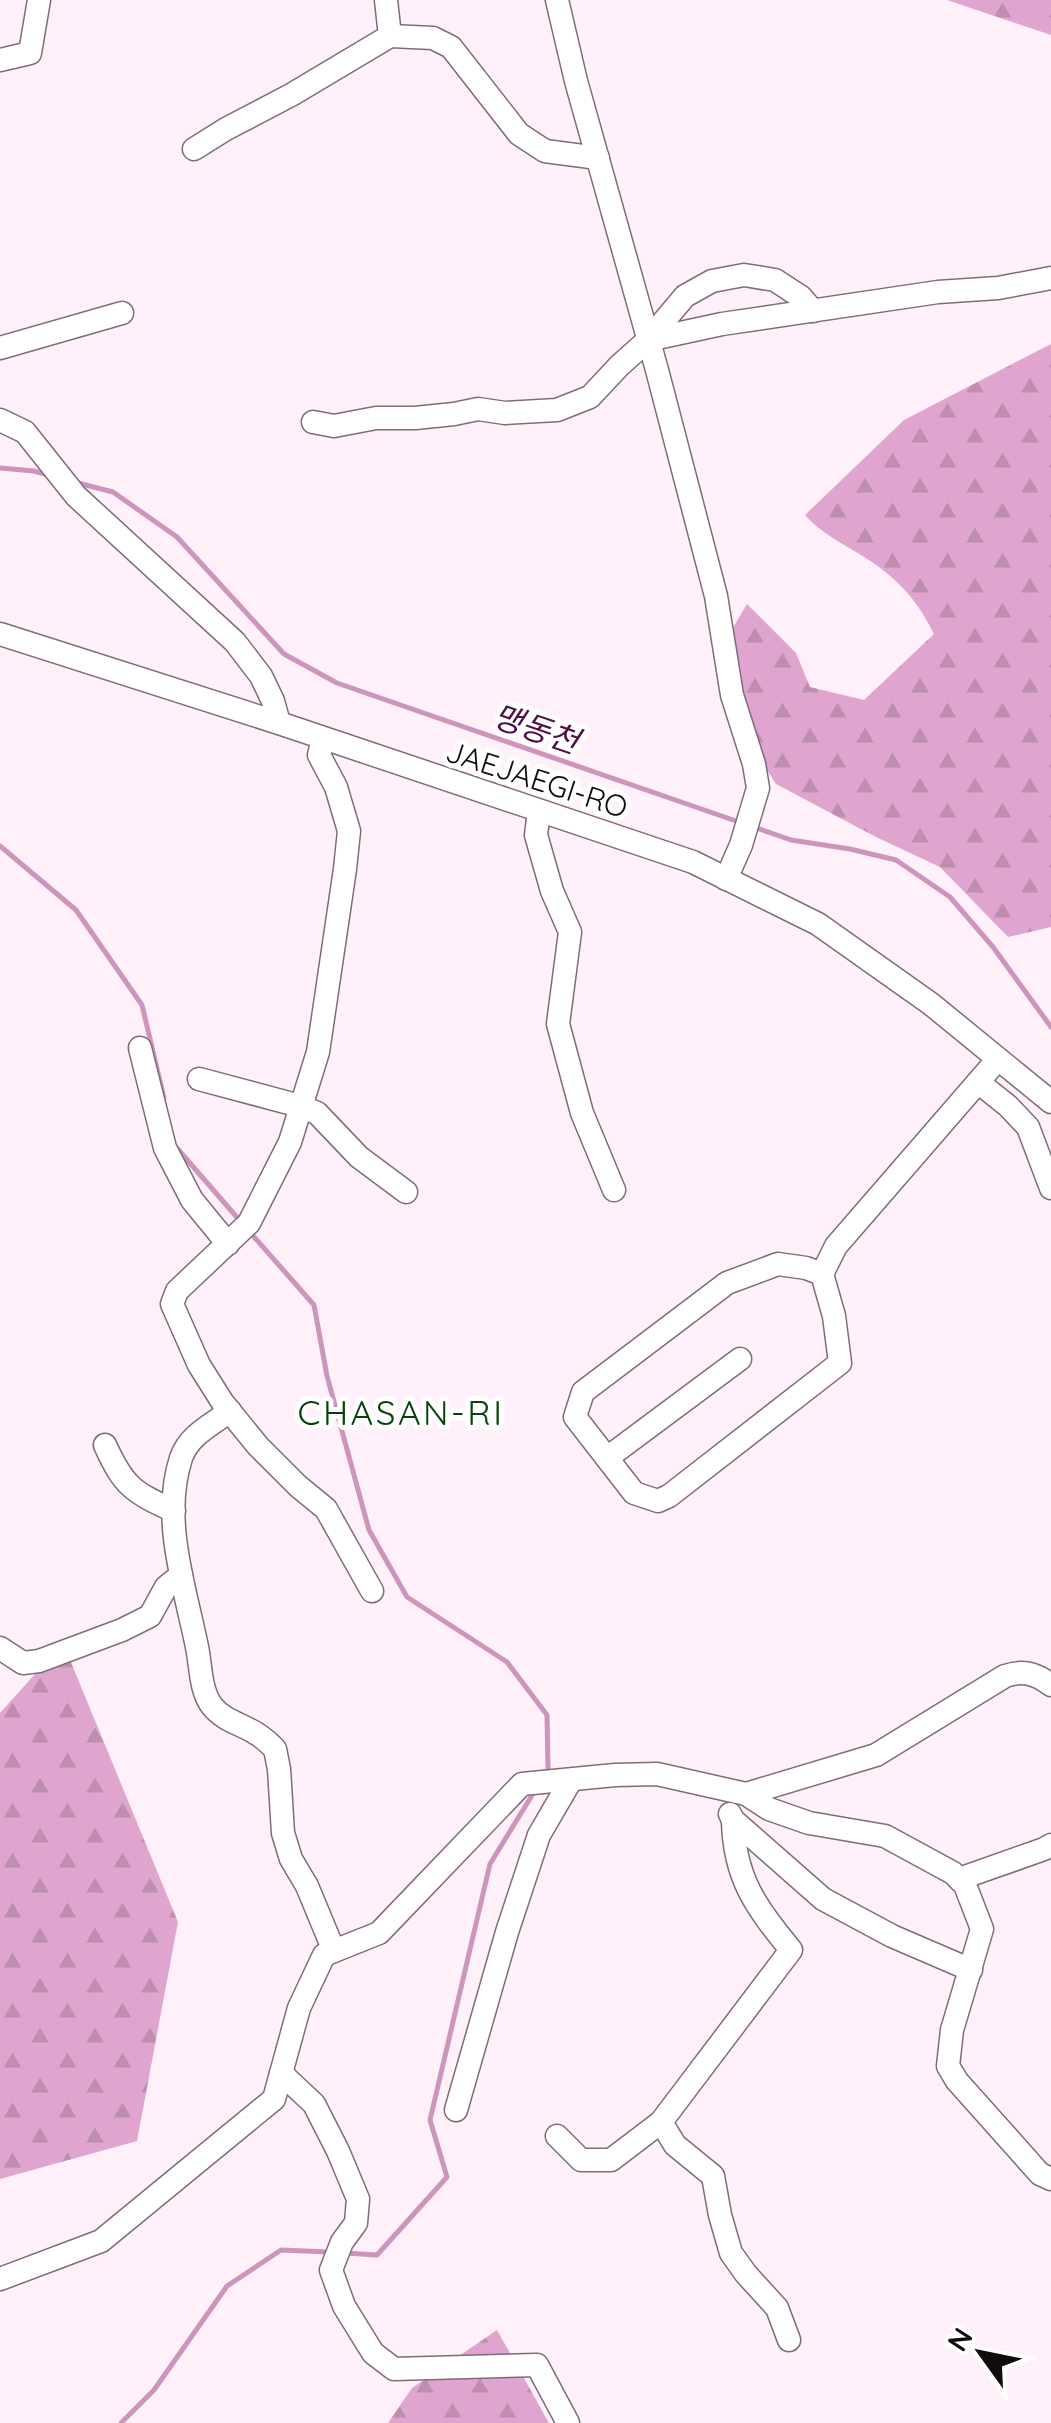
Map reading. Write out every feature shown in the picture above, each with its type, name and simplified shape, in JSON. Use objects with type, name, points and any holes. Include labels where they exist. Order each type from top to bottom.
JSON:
[{"type":"street","points":[[0,60],[30,54],[39,0]]},
{"type":"street","points":[[386,0],[390,36]]},
{"type":"street","points":[[557,0],[716,596],[732,695],[754,764],[758,788],[741,845],[726,878]]},
{"type":"street","points":[[194,150],[390,36],[433,38],[451,47],[519,134],[545,151],[598,158]]},
{"type":"street","points":[[313,422],[334,426],[478,408],[504,412],[557,410],[590,397],[648,340],[685,296],[712,280],[744,275],[776,280],[801,296],[814,311]]},
{"type":"street","points":[[648,340],[722,324],[1051,278]]},
{"type":"street","points":[[0,348],[122,313]]},
{"type":"street","points":[[0,420],[25,432],[76,496],[235,642],[261,676],[274,702],[278,724]]},
{"type":"street","name":"JAEJAEGI-RO","points":[[0,634],[693,862],[818,924],[931,1004],[1051,1102]]},
{"type":"street","points":[[323,739],[319,755],[336,787],[349,831],[318,1052],[290,1142],[238,1234],[177,1291],[172,1304],[198,1366],[258,1446],[326,1509],[372,1591]]},
{"type":"street","points":[[336,787],[349,770],[370,755]]},
{"type":"street","points":[[539,811],[536,835],[552,891],[570,932],[558,1024],[582,1113],[614,1190]]},
{"type":"street","points":[[140,1048],[165,1148],[192,1200],[238,1234]]},
{"type":"street","points":[[822,1274],[778,1264],[727,1283],[583,1392],[575,1417],[634,1492],[658,1501],[669,1496],[840,1362],[834,1316],[822,1274],[836,1246],[978,1082],[1005,1064]]},
{"type":"street","points":[[198,1080],[316,1113],[358,1157],[406,1192]]},
{"type":"street","points":[[978,1082],[1028,1127],[1051,1188]]},
{"type":"street","points":[[607,1458],[740,1359]]},
{"type":"street","points":[[230,1411],[192,1438],[182,1456],[174,1510],[181,1575],[205,1694],[214,1709],[228,1720],[276,1748],[282,1833],[334,1951]]},
{"type":"street","points":[[106,1445],[118,1474],[138,1494],[174,1510]]},
{"type":"street","points":[[0,1648],[23,1663],[39,1661],[122,1630],[150,1616],[166,1587],[181,1575]]},
{"type":"street","points":[[746,1794],[876,1755],[1004,1676],[1031,1673],[1051,1685]]},
{"type":"street","points":[[0,2279],[102,2241],[274,2099],[298,2008],[324,1955],[379,1934],[522,1784],[615,1775],[657,1774],[746,1794],[769,1810],[810,1823],[885,1836],[953,1872],[965,1885],[982,1929],[952,2030],[948,2066],[1040,2174],[1051,2180]]},
{"type":"street","points":[[456,2110],[539,1835],[562,1780]]},
{"type":"street","points":[[557,2136],[581,2160],[611,2160],[662,2122],[791,1950],[759,1911],[744,1878],[737,1862],[733,1820],[720,1788]]},
{"type":"street","points":[[733,1820],[823,1899],[892,1936],[971,1970]]},
{"type":"street","points":[[959,1878],[1051,1845]]},
{"type":"street","points":[[281,2073],[314,2104],[358,2199],[356,2222],[342,2242],[331,2270],[344,2306],[373,2354],[394,2369],[536,2364],[568,2423]]},
{"type":"street","points":[[662,2122],[675,2145],[713,2176],[730,2253],[777,2308],[790,2340]]},
{"type":"green space","points":[[947,0],[1051,0],[1051,35]]},
{"type":"green space","points":[[1051,344],[1051,927],[1008,937],[940,867],[776,784],[745,736],[731,631],[747,604],[796,653],[810,687],[864,700],[934,634],[913,600],[893,578],[805,515],[904,420]]},
{"type":"green space","points":[[63,1643],[178,1922],[137,2141],[0,2179],[0,1713]]},
{"type":"green space","points":[[497,2330],[549,2423],[388,2423],[412,2388]]},
{"type":"waterway","name":"맹동천","points":[[0,468],[48,475]]},
{"type":"waterway","name":"맹동천","points":[[78,483],[113,492],[177,537],[284,654],[337,683],[739,822]]},
{"type":"waterway","name":"맹동천","points":[[754,827],[791,840],[896,860],[950,897],[993,947],[1051,1027]]},
{"type":"waterway","points":[[0,846],[76,910],[142,1005],[164,1098]]},
{"type":"waterway","points":[[176,1147],[241,1222]]},
{"type":"waterway","points":[[248,1230],[314,1305],[327,1376],[369,1530],[407,1597],[507,1662],[547,1715],[545,1774]]},
{"type":"waterway","points":[[345,2253],[377,2255],[447,2177],[430,2120],[490,1864],[534,1792]]},
{"type":"waterway","points":[[121,2423],[154,2390],[227,2286],[281,2250],[329,2252]]},
{"type":"district","name":"CHASAN-RI","points":[[401,1412]]}]
